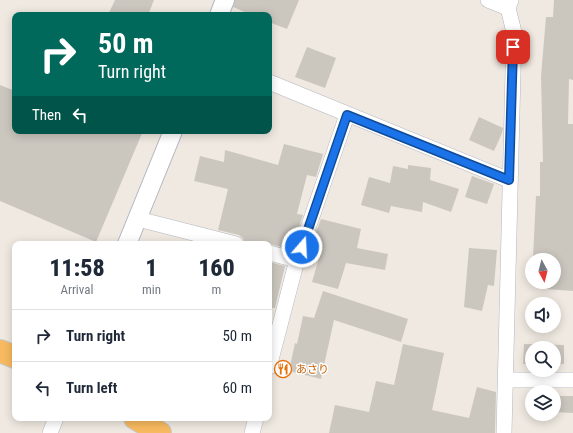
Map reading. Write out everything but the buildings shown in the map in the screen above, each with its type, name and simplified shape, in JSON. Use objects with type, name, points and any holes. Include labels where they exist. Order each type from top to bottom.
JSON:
[{"type":"highway","points":[[0,351],[12,356]]},
{"type":"highway","points":[[140,421],[160,433]]},
{"type":"street","points":[[220,12],[225,0]]},
{"type":"street","points":[[488,0],[509,4],[514,32],[509,180],[504,433]]},
{"type":"street","points":[[272,83],[509,180]]},
{"type":"street","points":[[272,356],[297,260],[347,115]]},
{"type":"street","points":[[129,241],[172,134]]},
{"type":"street","points":[[138,219],[224,241]]},
{"type":"street","points":[[272,253],[297,260]]},
{"type":"street","points":[[506,380],[573,380]]},
{"type":"street","points":[[50,433],[55,421]]},
{"type":"street","points":[[252,433],[255,421]]},
{"type":"place","name":"あさり","points":[[283,369]]},
{"type":"route","points":[[302,247],[347,115],[509,180],[513,47]]}]
